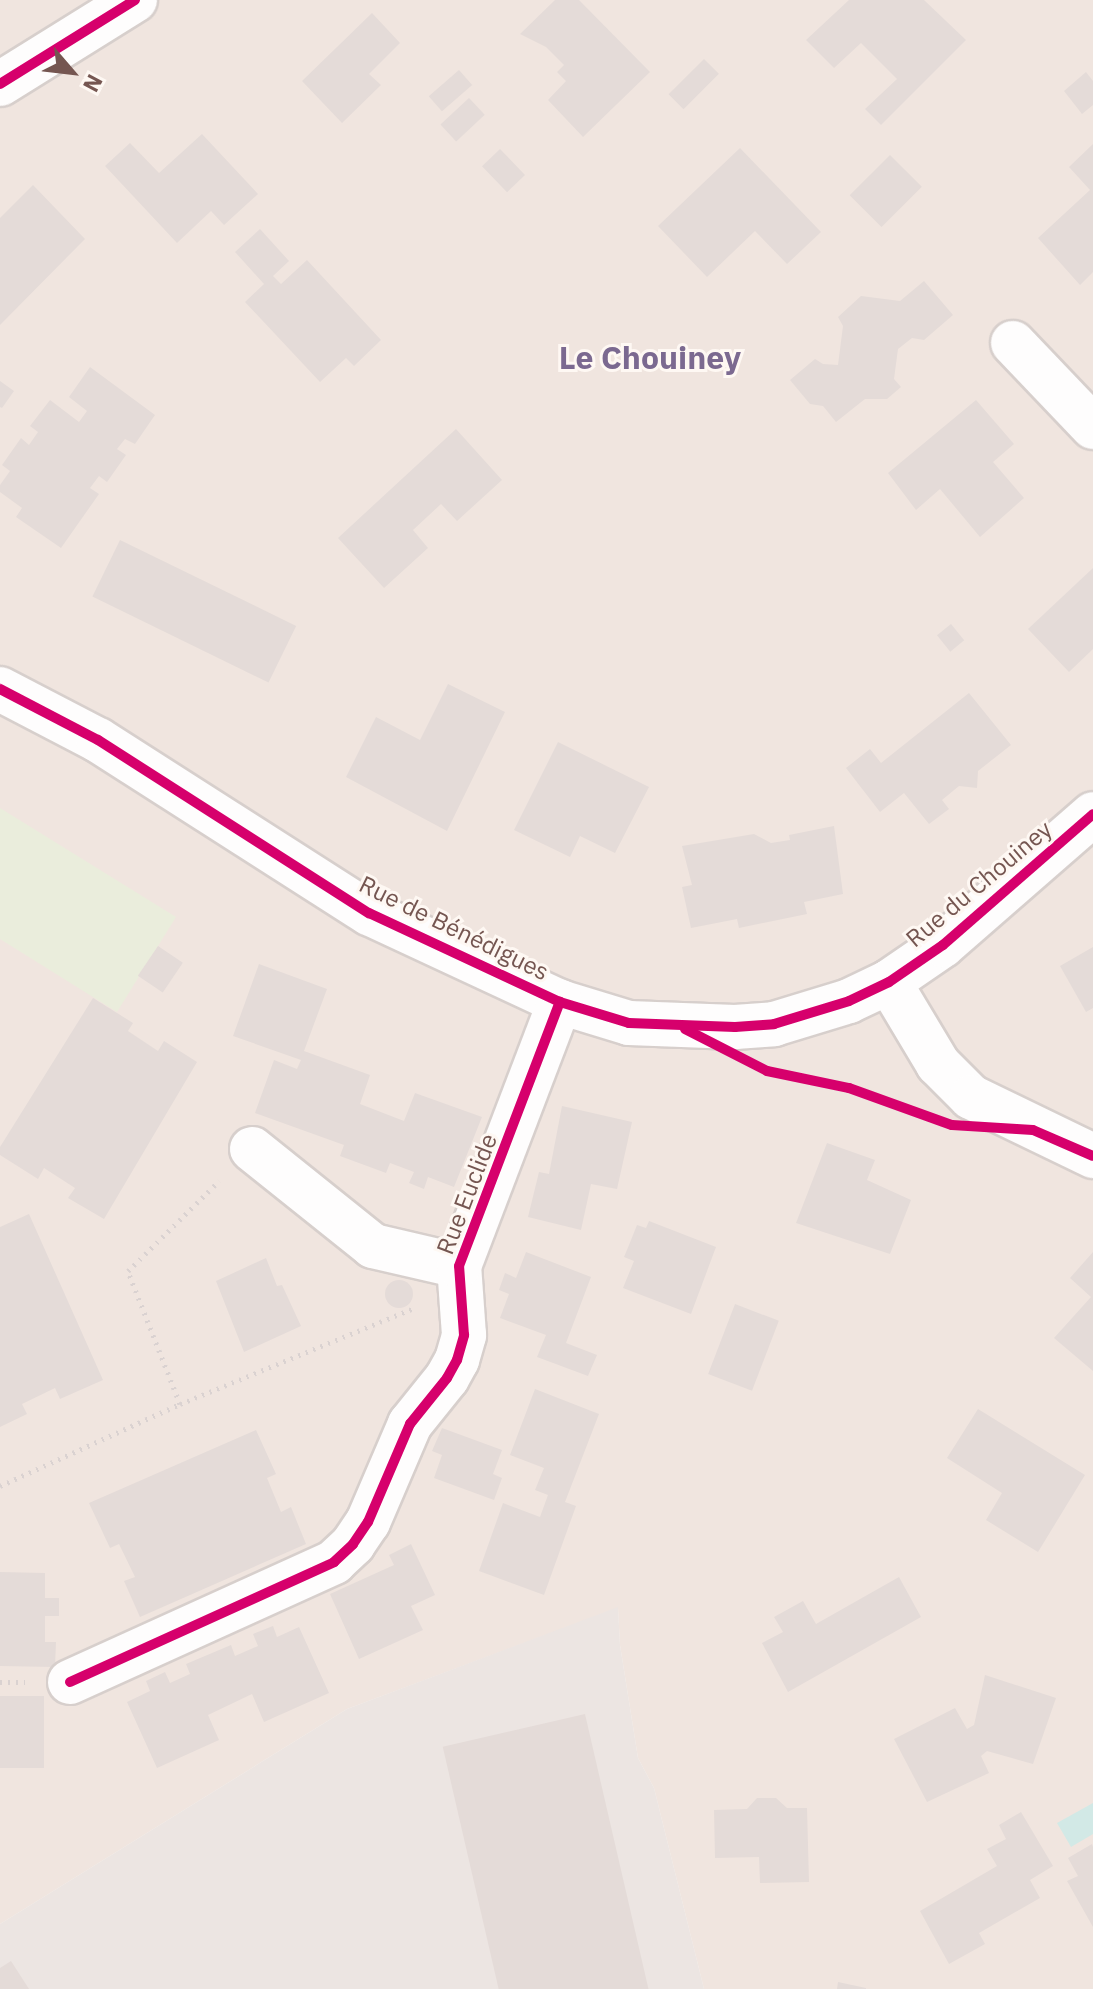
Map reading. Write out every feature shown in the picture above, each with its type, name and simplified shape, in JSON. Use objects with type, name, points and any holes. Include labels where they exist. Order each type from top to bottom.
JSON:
[{"type":"street","points":[[0,84],[135,0]]},
{"type":"street","points":[[1013,343],[1093,427]]},
{"type":"street","name":"Rue de Bénédigues","points":[[0,689],[98,740],[369,913],[560,1002],[629,1023],[735,1027],[774,1024],[849,1001],[889,982]]},
{"type":"street","name":"Rue du Chouiney","points":[[889,982],[943,945],[1093,814]]},
{"type":"street","points":[[889,982],[938,1064],[971,1097],[1093,1156]]},
{"type":"street","name":"Rue Euclide","points":[[70,1682],[334,1562],[353,1544],[368,1522],[410,1424],[447,1378],[457,1360],[464,1335],[459,1266],[560,1002]]},
{"type":"street","points":[[252,1149],[373,1246],[459,1266]]},
{"type":"path","points":[[180,1404],[128,1271],[252,1149]]},
{"type":"path","points":[[0,1486],[180,1404],[421,1305],[459,1266]]},
{"type":"shaded area","points":[[0,0],[1093,0],[1093,1989],[704,1989],[654,1788],[638,1758],[620,1645],[618,1608],[347,1709],[0,1924]]},
{"type":"shaded area","points":[[618,1607],[620,1645],[638,1758],[654,1788],[704,1989],[0,1989],[0,1924],[347,1709]]},
{"type":"green space","points":[[0,808],[176,917],[117,1012],[0,939]]},
{"type":"water","points":[[1093,1803],[1093,1834],[1071,1847],[1057,1823]]},
{"type":"building","points":[[555,0],[579,0],[650,72],[583,137],[548,100],[566,81],[557,72],[564,65],[546,47],[520,34]]},
{"type":"building","points":[[849,0],[924,0],[966,40],[881,125],[865,109],[897,79],[861,43],[834,68],[806,40]]},
{"type":"building","points":[[372,13],[400,43],[369,74],[381,85],[342,123],[302,81]]},
{"type":"building","points":[[704,59],[719,74],[683,109],[669,94]]},
{"type":"building","points":[[459,70],[472,85],[442,111],[429,96]]},
{"type":"building","points":[[1086,72],[1093,81],[1093,105],[1082,114],[1064,91]]},
{"type":"building","points":[[469,98],[485,115],[456,141],[440,125]]},
{"type":"building","points":[[202,134],[258,194],[224,225],[211,211],[177,243],[105,166],[130,143],[159,173]]},
{"type":"building","points":[[1093,144],[1093,272],[1080,285],[1038,238],[1090,190],[1069,167]]},
{"type":"building","points":[[740,148],[821,232],[787,264],[755,231],[707,277],[658,226]]},
{"type":"building","points":[[500,149],[525,175],[507,192],[482,166]]},
{"type":"building","points":[[890,155],[922,187],[882,227],[850,195]]},
{"type":"building","points":[[33,185],[85,239],[0,325],[0,218]]},
{"type":"building","points":[[260,229],[289,261],[273,276],[281,284],[307,260],[381,340],[354,366],[346,358],[320,382],[245,302],[264,284],[235,252]]},
{"type":"building","points":[[924,281],[953,315],[924,340],[912,338],[898,349],[894,379],[901,387],[887,399],[865,399],[836,422],[823,406],[810,404],[790,380],[815,359],[823,364],[838,365],[843,326],[838,317],[861,296],[900,301]]},
{"type":"building","points":[[90,367],[155,415],[135,444],[125,439],[117,449],[126,455],[107,482],[99,476],[90,488],[99,494],[61,548],[16,517],[22,508],[0,492],[0,485],[10,471],[2,465],[21,438],[29,445],[38,432],[30,426],[50,400],[79,422],[87,411],[69,397]]},
{"type":"building","points":[[0,381],[14,391],[2,408],[0,407]]},
{"type":"building","points":[[976,400],[1014,444],[993,462],[1024,498],[980,537],[940,489],[916,510],[888,473]]},
{"type":"building","points":[[456,429],[502,480],[457,521],[441,504],[413,530],[428,548],[384,588],[338,538]]},
{"type":"building","points":[[120,540],[296,626],[269,683],[92,597]]},
{"type":"building","points":[[1093,568],[1093,649],[1069,672],[1028,629]]},
{"type":"building","points":[[951,624],[964,640],[950,652],[937,635]]},
{"type":"building","points":[[448,684],[505,712],[447,831],[346,777],[376,717],[420,740]]},
{"type":"building","points":[[969,693],[1011,745],[978,771],[977,788],[959,786],[942,800],[949,809],[929,824],[904,793],[880,812],[846,768],[870,749],[881,763]]},
{"type":"building","points":[[558,742],[649,787],[615,853],[580,836],[570,857],[514,830]]},
{"type":"building","points":[[834,826],[843,894],[804,902],[807,914],[739,928],[737,919],[691,928],[682,887],[692,885],[682,846],[754,834],[771,843],[790,840],[789,835]]},
{"type":"building","points":[[158,946],[183,963],[163,993],[138,976]]},
{"type":"building","points":[[1093,947],[1093,1008],[1086,1012],[1060,966]]},
{"type":"building","points":[[259,964],[327,989],[304,1051],[370,1075],[360,1104],[404,1121],[415,1093],[482,1117],[454,1187],[428,1177],[424,1189],[409,1183],[414,1172],[390,1163],[386,1173],[340,1156],[344,1145],[255,1113],[274,1060],[297,1069],[301,1060],[233,1036]]},
{"type":"building","points":[[93,998],[133,1023],[128,1031],[158,1051],[164,1041],[197,1062],[104,1219],[68,1198],[75,1188],[44,1168],[38,1179],[0,1155],[0,1147]]},
{"type":"building","points":[[562,1106],[632,1122],[617,1189],[591,1184],[581,1230],[528,1217],[539,1172],[549,1174]]},
{"type":"building","points":[[827,1143],[875,1160],[867,1180],[911,1200],[890,1254],[796,1223]]},
{"type":"building","points":[[29,1214],[103,1380],[60,1399],[55,1388],[22,1404],[27,1414],[0,1427],[0,1227]]},
{"type":"building","points":[[649,1221],[716,1247],[691,1314],[623,1288],[634,1261],[624,1257],[637,1225],[646,1228]]},
{"type":"building","points":[[526,1252],[591,1277],[566,1343],[597,1355],[588,1376],[537,1357],[546,1335],[500,1318],[509,1294],[499,1290],[505,1273],[516,1278]]},
{"type":"building","points":[[1093,1252],[1093,1371],[1054,1338],[1091,1297],[1070,1278]]},
{"type":"building","points":[[266,1258],[277,1286],[282,1285],[301,1326],[244,1352],[216,1281]]},
{"type":"building","points":[[399,1280],[409,1284],[413,1294],[409,1304],[399,1308],[389,1304],[385,1294],[389,1284]]},
{"type":"building","points":[[735,1304],[779,1321],[752,1391],[708,1374]]},
{"type":"building","points":[[535,1389],[599,1414],[565,1502],[576,1506],[544,1595],[479,1571],[503,1503],[540,1517],[548,1495],[535,1490],[544,1468],[510,1455]]},
{"type":"building","points":[[978,1409],[1085,1475],[1038,1552],[986,1520],[1002,1493],[947,1458]]},
{"type":"building","points":[[442,1428],[502,1450],[493,1474],[502,1478],[494,1500],[434,1478],[442,1455],[432,1451]]},
{"type":"building","points":[[256,1430],[276,1474],[267,1478],[281,1512],[291,1507],[306,1544],[140,1617],[124,1581],[135,1577],[119,1544],[110,1548],[89,1503]]},
{"type":"building","points":[[411,1544],[435,1595],[411,1606],[423,1630],[359,1659],[330,1594],[394,1565],[389,1555]]},
{"type":"building","points":[[0,1572],[45,1573],[45,1598],[59,1598],[59,1616],[45,1616],[45,1642],[56,1642],[55,1667],[0,1666]]},
{"type":"building","points":[[899,1577],[921,1617],[788,1692],[762,1643],[783,1632],[774,1617],[803,1601],[816,1624]]},
{"type":"building","points":[[273,1626],[277,1637],[299,1627],[329,1693],[264,1722],[252,1694],[208,1715],[219,1740],[157,1768],[127,1702],[150,1691],[146,1681],[165,1672],[170,1683],[190,1674],[186,1664],[231,1645],[235,1656],[258,1646],[253,1634]]},
{"type":"building","points":[[985,1675],[1056,1698],[1033,1764],[987,1751],[981,1756],[989,1773],[927,1802],[894,1739],[955,1708],[967,1729],[974,1725]]},
{"type":"building","points":[[0,1696],[44,1696],[44,1768],[0,1768]]},
{"type":"building","points":[[585,1714],[648,1989],[499,1989],[443,1747]]},
{"type":"building","points":[[757,1798],[776,1798],[787,1808],[807,1808],[809,1882],[760,1883],[759,1857],[715,1858],[714,1810],[747,1809]]},
{"type":"building","points":[[1021,1812],[1053,1866],[1030,1880],[1040,1898],[979,1933],[985,1944],[949,1964],[920,1911],[997,1866],[987,1849],[1006,1839],[999,1825]]},
{"type":"building","points":[[1092,1844],[1093,1927],[1067,1881],[1078,1876],[1068,1858]]},
{"type":"building","points":[[11,1961],[29,1989],[0,1989],[0,1968]]},
{"type":"building","points":[[838,1982],[866,1988],[866,1989],[837,1989]]},
{"type":"cycle path","points":[[0,84],[135,0]]},
{"type":"cycle path","points":[[0,689],[98,740],[369,913],[560,1002],[629,1023],[735,1027],[774,1024],[849,1001],[889,982],[943,945],[1093,814]]},
{"type":"cycle path","points":[[70,1682],[334,1562],[353,1544],[368,1522],[410,1424],[447,1378],[457,1360],[464,1335],[459,1266],[560,1002]]},
{"type":"cycle path","points":[[685,1029],[767,1071],[849,1088],[952,1125],[1033,1130],[1093,1156]]},
{"type":"district","name":"Le Chouiney","points":[[650,357]]}]
